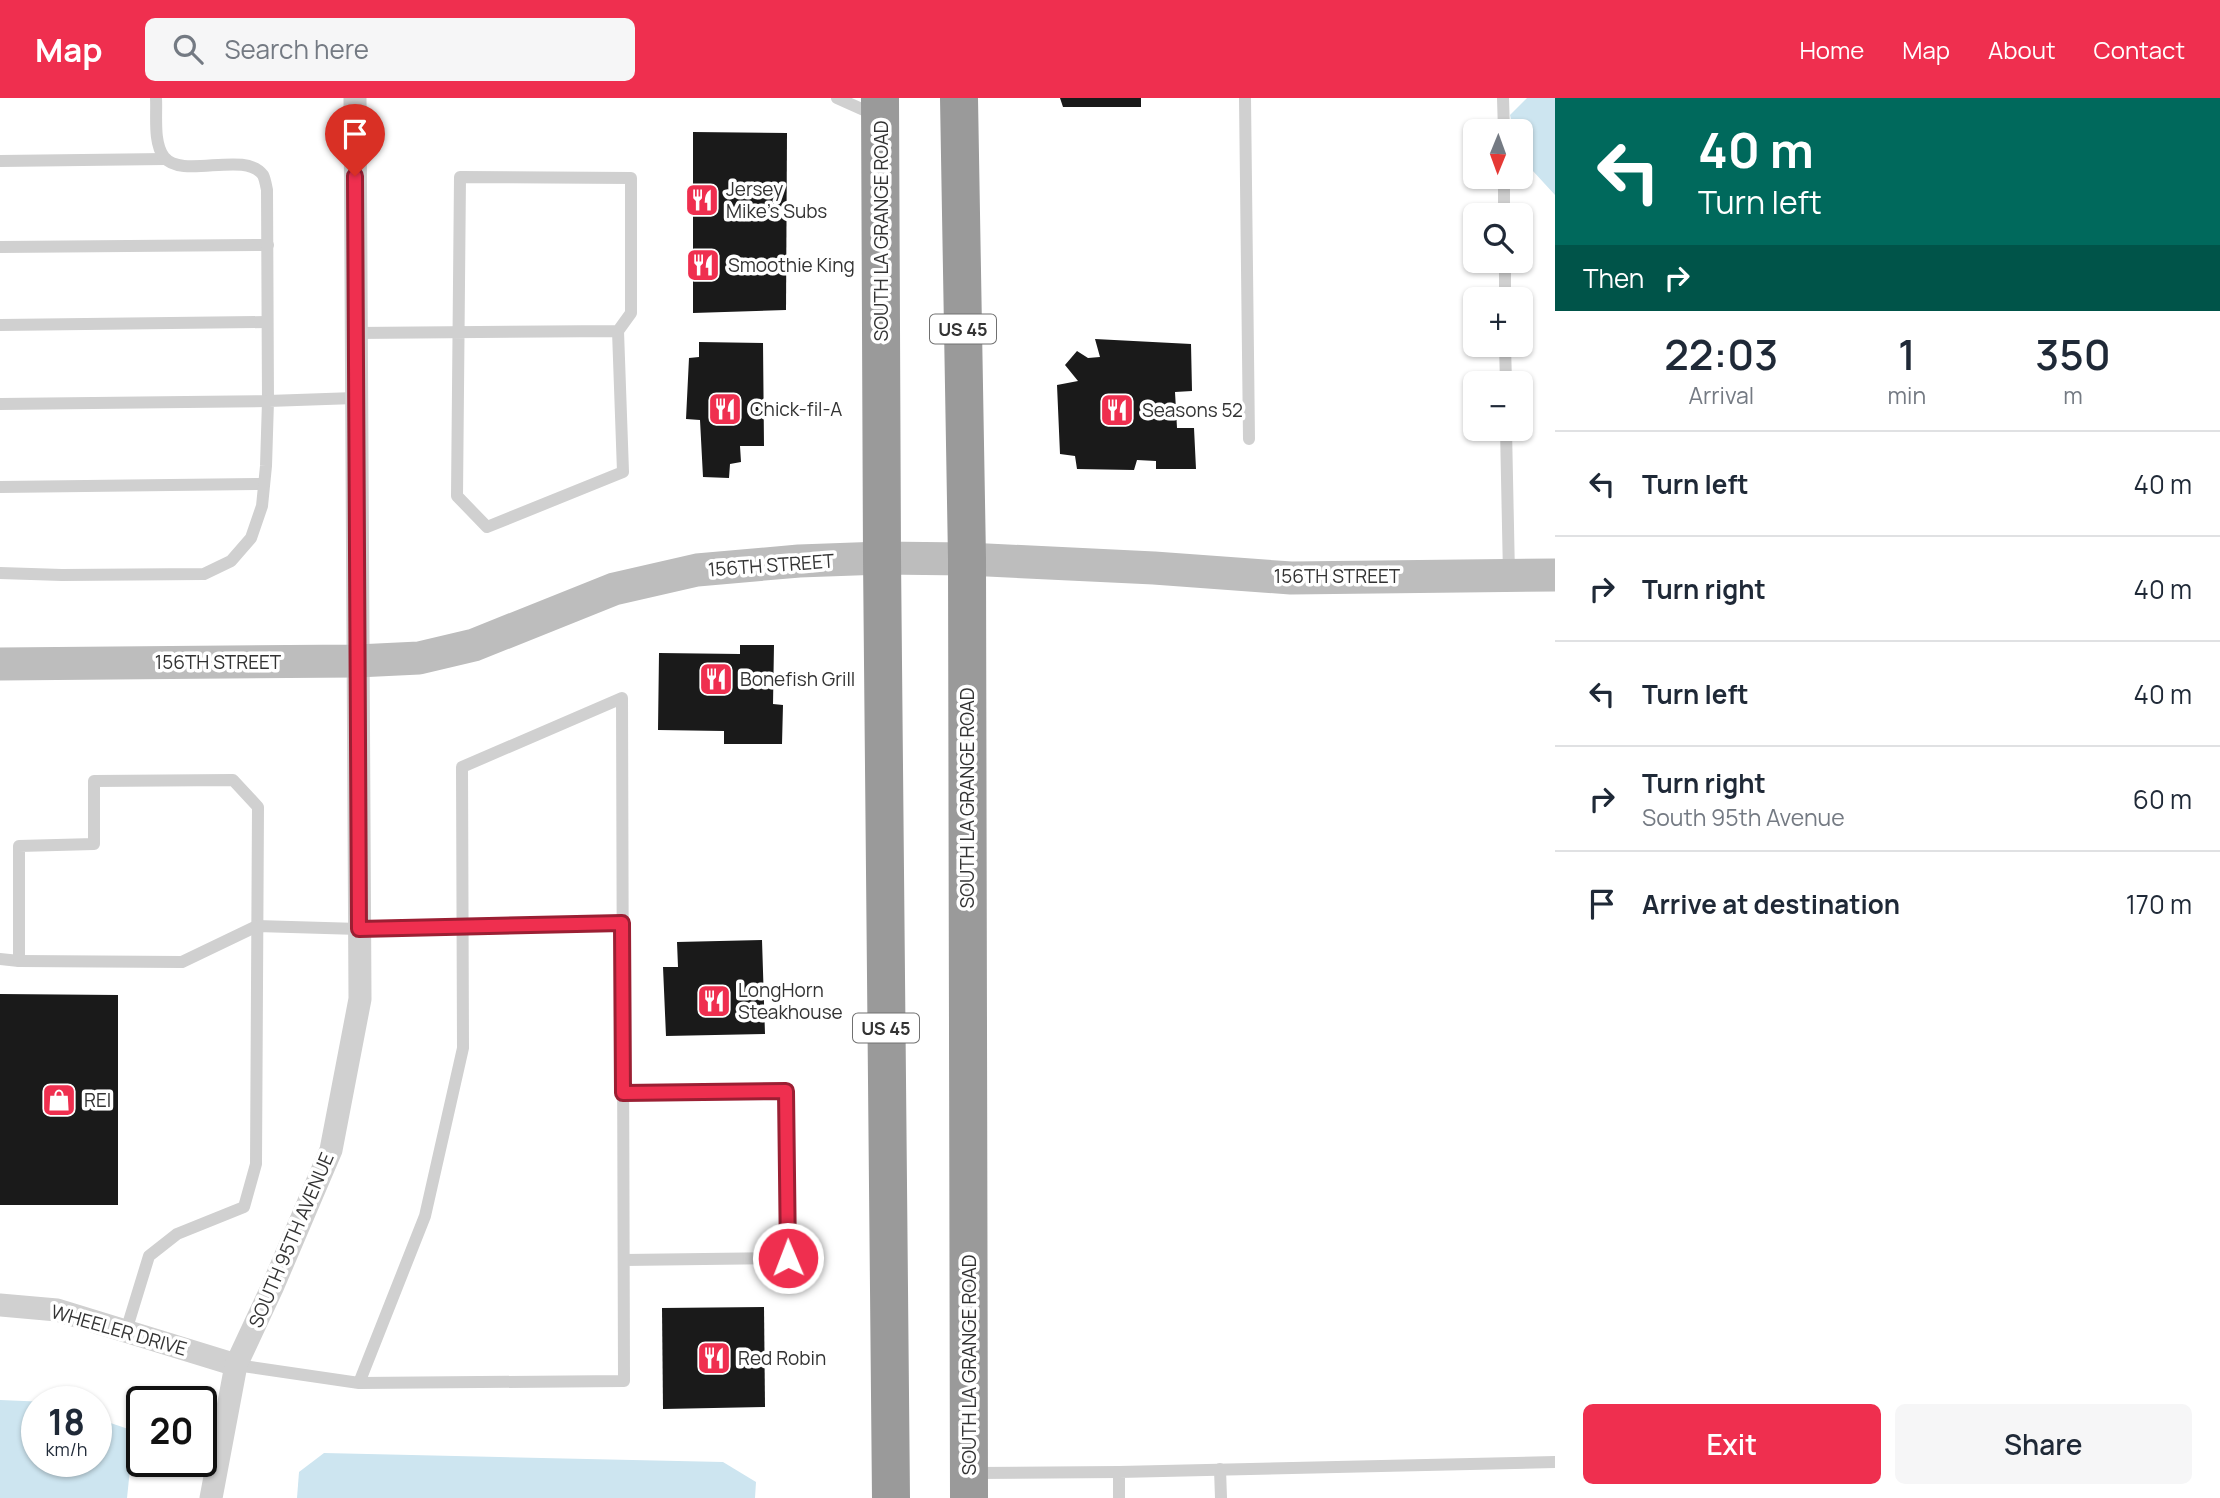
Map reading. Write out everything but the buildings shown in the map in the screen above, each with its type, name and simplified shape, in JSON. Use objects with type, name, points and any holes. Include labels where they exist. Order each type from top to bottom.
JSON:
[{"type":"highway","name":"SOUTH LA GRANGE ROAD","points":[[959,98],[967,559],[969,1485]]},
{"type":"highway","name":"SOUTH LA GRANGE ROAD","points":[[880,108],[891,1498]]},
{"type":"street","name":"SOUTH 95TH AVENUE","points":[[211,1498],[236,1365],[331,1150],[360,999],[355,98]]},
{"type":"street","name":"156TH STREET","points":[[0,664],[357,661],[419,658],[474,645],[614,589],[696,570],[799,561],[967,559],[1291,578],[1555,575]]},
{"type":"street","name":"WHEELER DRIVE","points":[[0,1305],[57,1310],[236,1365]]},
{"type":"lane","points":[[156,98],[158,145],[165,159]]},
{"type":"lane","points":[[837,98],[880,108]]},
{"type":"lane","points":[[1245,98],[1249,439]]},
{"type":"lane","points":[[1503,98],[1504,119]]},
{"type":"lane","points":[[0,161],[165,159],[177,165],[241,165],[256,168],[264,176],[267,190],[268,245],[268,401],[264,484],[262,506],[251,538],[231,561],[204,574],[0,573]]},
{"type":"lane","points":[[460,177],[631,178],[631,313],[618,331],[623,472],[487,527],[457,496],[460,177]]},
{"type":"lane","points":[[0,247],[268,245]]},
{"type":"lane","points":[[0,325],[267,322]]},
{"type":"lane","points":[[355,333],[618,331]]},
{"type":"lane","points":[[0,404],[309,401],[355,398]]},
{"type":"lane","points":[[1506,441],[1509,575]]},
{"type":"lane","points":[[0,487],[264,484]]},
{"type":"lane","points":[[236,1365],[359,1383],[624,1381],[622,698],[462,767],[463,1048],[425,1216],[359,1383]]},
{"type":"lane","points":[[19,961],[19,846],[94,844],[94,782],[233,780],[258,807],[256,1164],[244,1207],[177,1234],[149,1255],[126,1331]]},
{"type":"lane","points":[[0,959],[182,962],[257,926],[359,929],[622,923]]},
{"type":"lane","points":[[623,1093],[786,1091],[788,1258],[624,1260]]},
{"type":"lane","points":[[969,1485],[1119,1472],[1555,1462]]},
{"type":"lane","points":[[1220,1469],[1221,1498]]},
{"type":"lane","points":[[1119,1472],[1119,1498]]},
{"type":"water","points":[[1527,98],[1555,98],[1555,195],[1533,171],[1533,119],[1511,119],[1510,115]]},
{"type":"water","points":[[0,1400],[21,1401],[21,1477],[112,1477],[112,1423],[126,1428],[126,1477],[129,1477],[127,1498],[0,1498]]},
{"type":"water","points":[[324,1453],[723,1462],[756,1482],[755,1498],[297,1498],[299,1472]]},
{"type":"place","name":"Jersey Mike's Subs","points":[[702,200]]},
{"type":"place","name":"Smoothie King","points":[[703,265]]},
{"type":"place","name":"Chick-fil-A","points":[[725,409]]},
{"type":"place","name":"Seasons 52","points":[[1117,410]]},
{"type":"place","name":"Bonefish Grill","points":[[716,679]]},
{"type":"place","name":"LongHorn Steakhouse","points":[[714,1001]]},
{"type":"place","name":"REI","points":[[59,1100]]},
{"type":"place","name":"Red Robin","points":[[714,1358]]},
{"type":"route","points":[[355,176],[359,929],[622,923],[623,1093],[786,1091],[788,1258]]}]
